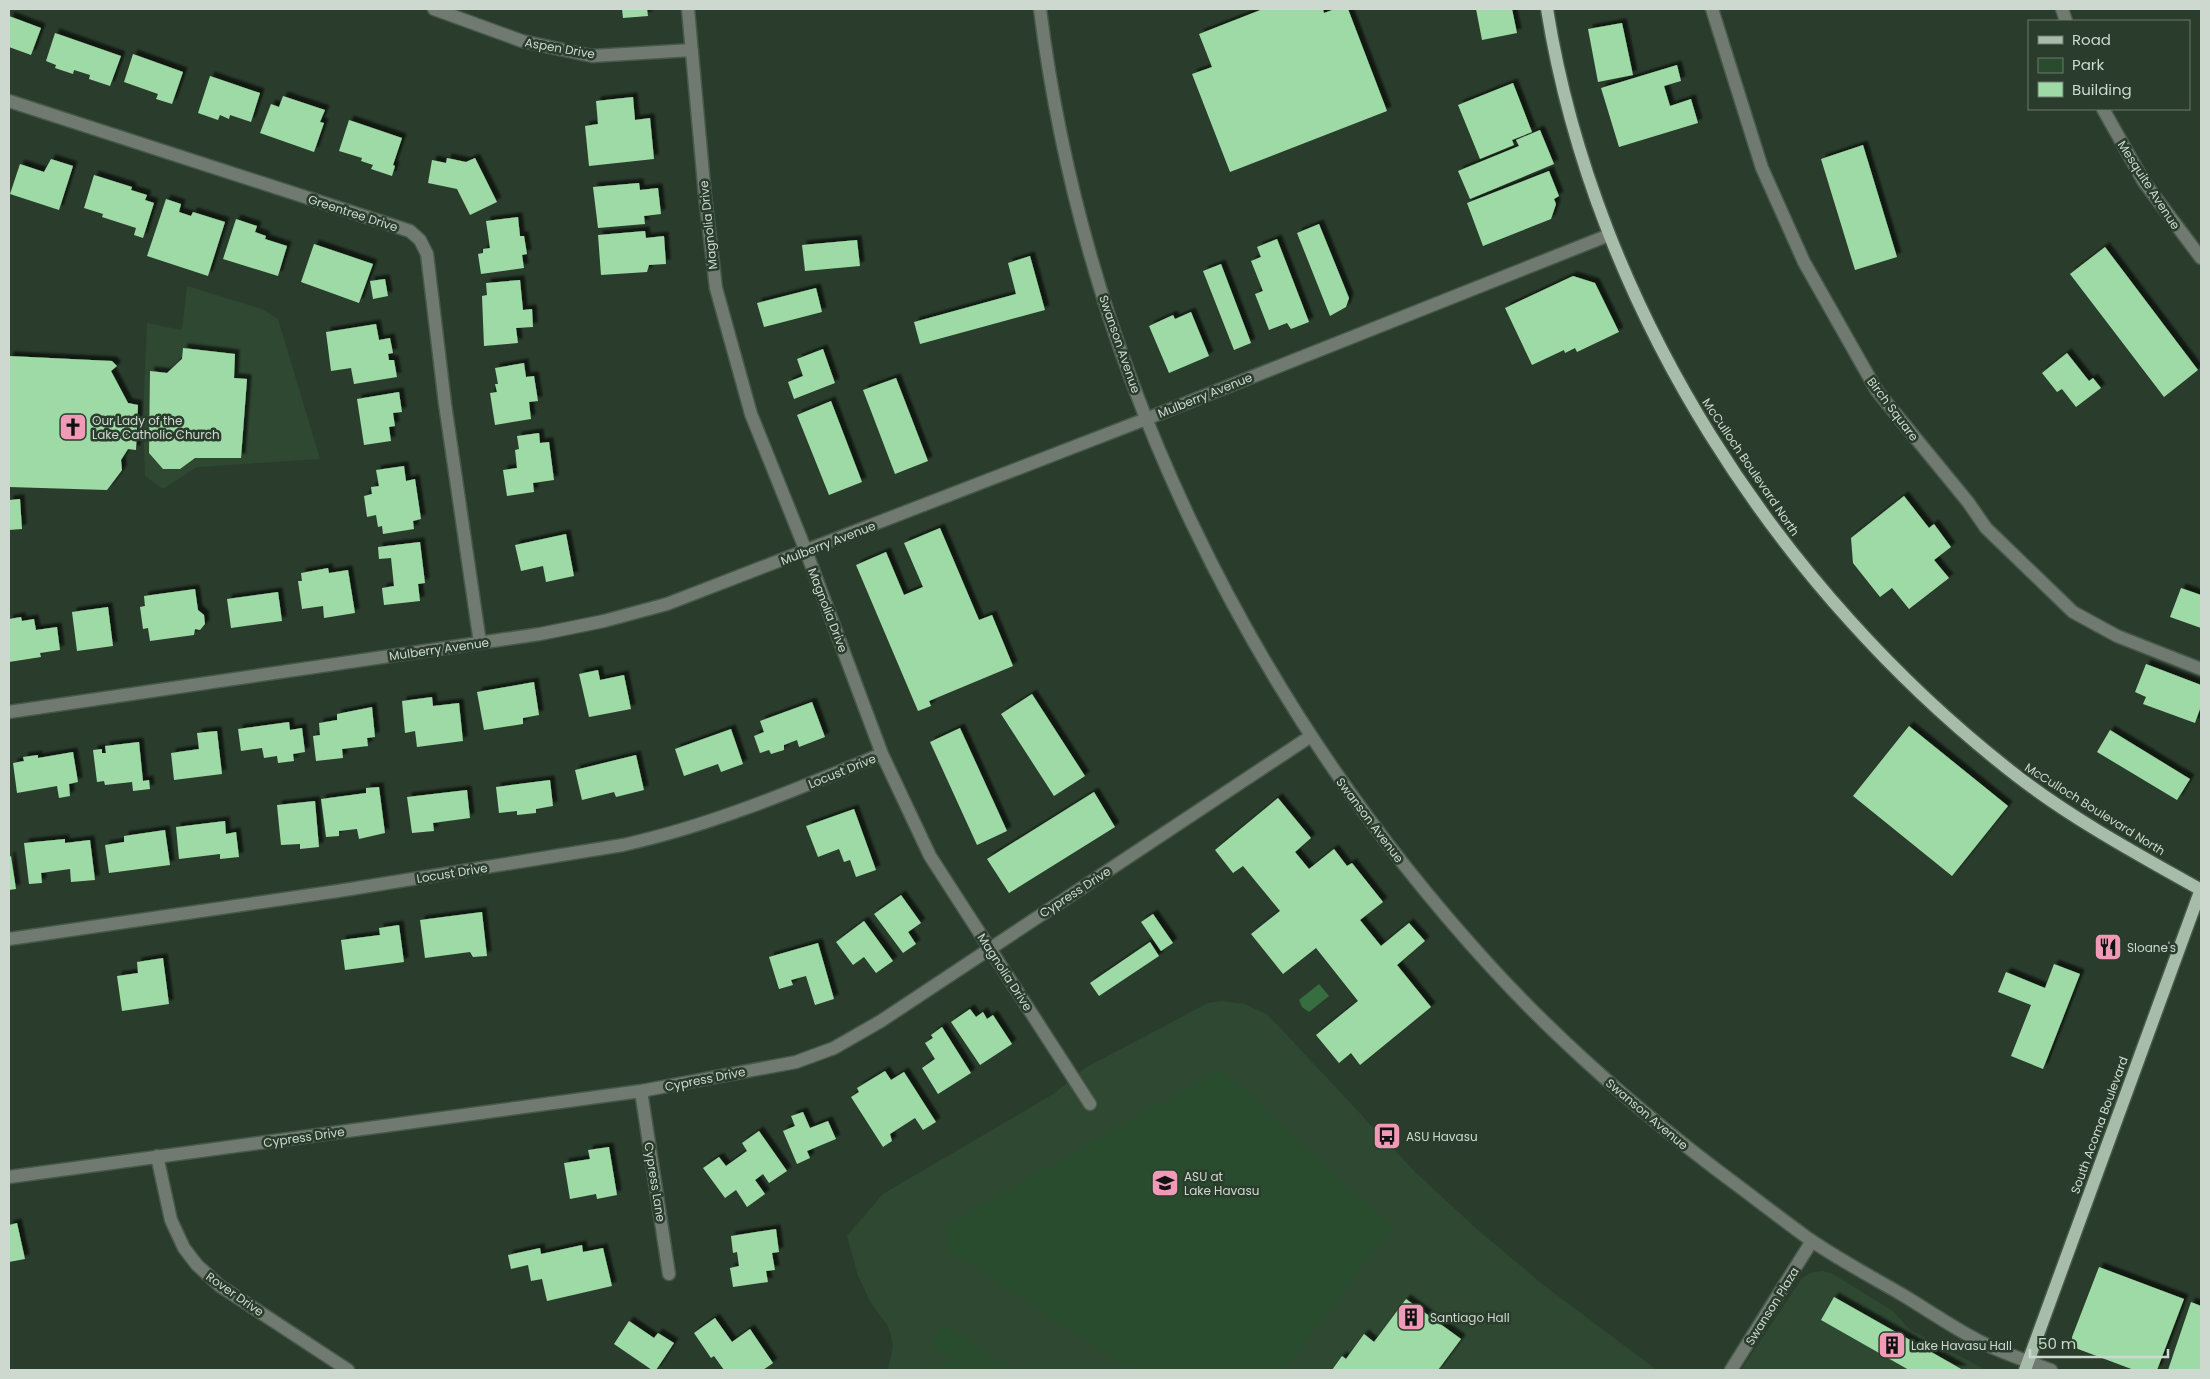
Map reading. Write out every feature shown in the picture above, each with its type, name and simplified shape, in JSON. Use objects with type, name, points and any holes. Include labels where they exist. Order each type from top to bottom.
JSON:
[{"type":"main road","name":"McCulloch Boulevard North","points":[[1547,9],[1554,51],[1577,139],[1609,235],[1646,317],[1688,396],[1720,450],[1775,530],[1886,662],[1944,716],[2018,777],[2098,830],[2201,890]]},
{"type":"main road","name":"South Acoma Boulevard","points":[[2026,1366],[2201,890]]},
{"type":"street","name":"Aspen Drive","points":[[434,9],[522,42],[592,56],[692,50]]},
{"type":"street","name":"Magnolia Drive","points":[[688,9],[705,196],[716,288],[751,414],[806,551],[882,754],[930,856],[1090,1104]]},
{"type":"street","name":"Swanson Avenue","points":[[1040,9],[1055,103],[1074,190],[1097,277],[1146,419],[1193,527],[1233,607],[1311,736],[1378,833],[1434,903],[1494,970],[1556,1034],[1622,1094],[1691,1151],[1812,1241],[1982,1343],[2026,1366],[2051,1370]]},
{"type":"street","name":"Birch Square","points":[[1712,9],[1762,168],[1804,262],[1877,391],[1968,502],[1986,528],[2073,612],[2117,636],[2201,669]]},
{"type":"street","name":"Greentree Drive","points":[[9,101],[410,231],[420,240],[428,254],[445,404],[480,643]]},
{"type":"street","name":"Mesquite Avenue","points":[[2104,110],[2144,182],[2201,258]]},
{"type":"street","name":"Mulberry Avenue","points":[[9,712],[540,634],[604,621],[667,604],[1146,419],[1609,235]]},
{"type":"street","name":"Cypress Drive","points":[[9,1177],[641,1091],[796,1062],[834,1048],[881,1021],[1311,736]]},
{"type":"street","name":"Locust Drive","points":[[9,939],[338,891],[624,845],[667,835],[747,809],[882,754]]},
{"type":"street","name":"Cypress Lane","points":[[641,1091],[669,1274]]},
{"type":"street","name":"Rover Drive","points":[[157,1156],[170,1220],[184,1248],[196,1265],[220,1286],[348,1370]]},
{"type":"street","name":"Swanson Plaza","points":[[1731,1370],[1812,1241]]},
{"type":"shaded area","points":[[187,286],[262,309],[278,319],[320,459],[197,467],[163,489],[145,476],[143,418],[147,323],[182,330]]},
{"type":"shaded area","points":[[1319,984],[1329,996],[1309,1012],[1302,1007],[1299,1000]]},
{"type":"shaded area","name":"ASU at Lake Havasu","points":[[1222,1001],[1245,1004],[1268,1015],[1415,1172],[1479,1231],[1546,1287],[1657,1370],[888,1370],[893,1346],[888,1326],[871,1303],[858,1276],[847,1236],[883,1194],[1055,1093],[1085,1068],[1208,1003]]},
{"type":"shaded area","points":[[1822,1271],[1831,1273],[1893,1311],[1909,1329],[1986,1370],[1741,1370],[1802,1278],[1810,1273]]},
{"type":"green space","points":[[1221,1069],[1392,1227],[1285,1370],[1130,1370],[949,1250],[945,1226]]},
{"type":"green space","points":[[943,1324],[1014,1370],[920,1370],[955,1361],[931,1345]]},
{"type":"building","points":[[622,9],[647,9],[648,16],[623,18]]},
{"type":"building","points":[[1263,9],[1323,9],[1324,13],[1335,9],[1348,9],[1387,111],[1230,172],[1192,74],[1212,67],[1199,34]]},
{"type":"building","points":[[1476,9],[1512,9],[1517,33],[1482,40]]},
{"type":"building","points":[[9,16],[41,28],[31,55],[9,47]]},
{"type":"building","points":[[1622,23],[1633,75],[1598,82],[1588,29]]},
{"type":"building","points":[[55,33],[121,56],[110,86],[89,79],[90,75],[74,70],[73,74],[55,68],[56,65],[46,61]]},
{"type":"building","points":[[133,54],[183,72],[172,104],[156,99],[158,94],[124,82]]},
{"type":"building","points":[[1677,65],[1681,81],[1664,86],[1670,106],[1691,99],[1698,123],[1619,147],[1601,88]]},
{"type":"building","points":[[210,76],[260,93],[251,122],[230,115],[229,119],[220,115],[218,120],[198,113]]},
{"type":"building","points":[[1513,83],[1532,132],[1512,140],[1514,145],[1480,159],[1458,105]]},
{"type":"building","points":[[283,96],[325,110],[320,122],[324,123],[314,152],[260,133],[271,104],[279,107]]},
{"type":"building","points":[[633,97],[635,120],[650,118],[654,159],[589,166],[585,126],[598,124],[596,101]]},
{"type":"building","points":[[349,120],[402,138],[393,165],[395,166],[392,176],[371,169],[373,165],[361,161],[362,158],[339,151]]},
{"type":"building","points":[[1540,130],[1554,164],[1470,199],[1458,171],[1519,146],[1516,140]]},
{"type":"building","points":[[1863,145],[1897,257],[1855,270],[1821,159]]},
{"type":"building","points":[[447,158],[466,162],[475,158],[497,202],[470,215],[457,189],[428,183],[432,160],[446,163]]},
{"type":"building","points":[[51,159],[73,166],[59,210],[10,194],[20,164],[44,172]]},
{"type":"building","points":[[1549,171],[1559,196],[1554,199],[1556,204],[1551,219],[1483,246],[1467,203]]},
{"type":"building","points":[[94,175],[132,187],[131,190],[147,195],[145,200],[154,203],[143,238],[134,235],[136,228],[102,217],[103,214],[84,208]]},
{"type":"building","points":[[639,183],[640,190],[658,188],[661,214],[644,216],[645,224],[598,228],[593,187]]},
{"type":"building","points":[[166,199],[181,204],[179,212],[191,216],[193,212],[225,222],[208,276],[147,256]]},
{"type":"building","points":[[518,217],[520,236],[524,236],[527,254],[522,255],[524,268],[481,274],[478,254],[483,253],[483,249],[490,248],[486,221]]},
{"type":"building","points":[[236,219],[257,226],[255,232],[266,236],[265,239],[287,246],[278,276],[223,259]]},
{"type":"building","points":[[1319,224],[1349,298],[1346,307],[1330,316],[1297,233]]},
{"type":"building","points":[[645,231],[646,238],[664,236],[666,264],[649,265],[647,272],[601,275],[598,235]]},
{"type":"building","points":[[1277,239],[1309,322],[1291,329],[1287,323],[1269,330],[1255,294],[1263,291],[1251,261],[1261,257],[1257,247]]},
{"type":"building","points":[[857,240],[860,266],[805,271],[802,245]]},
{"type":"building","points":[[314,244],[373,264],[359,303],[301,282]]},
{"type":"building","points":[[2105,247],[2198,370],[2164,397],[2070,274]]},
{"type":"building","points":[[1030,256],[1045,310],[920,344],[914,322],[1016,294],[1008,263]]},
{"type":"building","points":[[1221,264],[1251,343],[1234,350],[1203,271]]},
{"type":"building","points":[[1573,276],[1595,283],[1619,332],[1577,352],[1575,348],[1565,353],[1564,350],[1532,365],[1505,308]]},
{"type":"building","points":[[385,279],[388,296],[373,299],[370,281]]},
{"type":"building","points":[[520,280],[523,310],[532,309],[533,327],[516,328],[518,343],[484,346],[482,296],[487,295],[486,283]]},
{"type":"building","points":[[816,288],[822,312],[764,327],[757,303]]},
{"type":"building","points":[[1191,312],[1209,356],[1169,373],[1149,326],[1173,315],[1175,319]]},
{"type":"building","points":[[376,324],[379,340],[390,338],[393,353],[388,354],[389,360],[394,360],[397,377],[354,384],[351,368],[331,371],[326,332]]},
{"type":"building","points":[[183,348],[235,354],[234,378],[247,379],[241,458],[195,458],[180,469],[163,469],[149,453],[150,371],[167,373],[182,359]]},
{"type":"building","points":[[823,349],[835,383],[794,399],[788,382],[803,376],[797,359]]},
{"type":"building","points":[[2067,353],[2089,381],[2093,378],[2101,388],[2076,407],[2062,389],[2057,392],[2042,373]]},
{"type":"building","name":"Our Lady of the Lake Catholic Church","points":[[9,356],[112,361],[117,366],[111,371],[128,403],[138,405],[136,450],[128,449],[121,460],[122,470],[107,490],[9,487]]},
{"type":"building","points":[[524,363],[526,377],[534,376],[538,401],[529,402],[531,419],[495,425],[490,393],[497,392],[495,384],[498,384],[495,368]]},
{"type":"building","points":[[896,378],[928,461],[895,474],[863,390]]},
{"type":"building","points":[[399,392],[402,412],[393,413],[395,426],[389,427],[391,441],[364,445],[357,399]]},
{"type":"building","points":[[831,401],[862,482],[829,495],[797,415]]},
{"type":"building","points":[[539,433],[540,443],[549,442],[554,480],[533,483],[534,492],[507,496],[503,470],[517,468],[515,450],[519,449],[517,436]]},
{"type":"building","points":[[404,466],[406,481],[415,479],[421,519],[413,521],[414,529],[383,534],[382,526],[378,527],[376,515],[367,517],[364,496],[372,494],[371,487],[379,486],[376,470]]},
{"type":"building","points":[[1904,496],[1929,528],[1934,524],[1951,547],[1934,560],[1949,578],[1909,609],[1892,588],[1880,597],[1853,563],[1851,538]]},
{"type":"building","points":[[20,499],[22,529],[9,530],[9,500]]},
{"type":"building","points":[[940,528],[979,620],[992,615],[1013,666],[929,701],[931,706],[918,711],[856,565],[886,552],[904,595],[923,587],[904,543]]},
{"type":"building","points":[[566,534],[574,576],[546,582],[543,566],[521,571],[515,545]]},
{"type":"building","points":[[420,542],[425,583],[418,584],[420,601],[384,605],[382,588],[394,586],[391,558],[379,559],[378,547]]},
{"type":"building","points":[[328,568],[329,573],[348,570],[355,613],[324,618],[323,606],[302,609],[298,581],[302,581],[301,573]]},
{"type":"building","points":[[2181,588],[2201,595],[2201,628],[2170,617]]},
{"type":"building","points":[[195,589],[198,610],[204,615],[205,624],[200,630],[195,629],[194,635],[150,641],[148,628],[143,629],[140,607],[145,606],[144,596]]},
{"type":"building","points":[[278,592],[282,621],[231,628],[227,599]]},
{"type":"building","points":[[108,607],[113,646],[77,651],[72,612]]},
{"type":"building","points":[[21,617],[22,621],[34,619],[36,630],[57,627],[60,650],[40,653],[41,657],[9,662],[9,619]]},
{"type":"building","points":[[2146,664],[2201,685],[2201,706],[2195,723],[2143,704],[2146,697],[2135,692]]},
{"type":"building","points":[[598,670],[600,680],[624,675],[631,709],[589,717],[579,674]]},
{"type":"building","points":[[534,682],[539,715],[523,718],[523,724],[484,730],[477,692]]},
{"type":"building","points":[[1032,694],[1085,776],[1054,796],[1001,714]]},
{"type":"building","points":[[432,697],[433,706],[459,703],[463,741],[417,747],[415,731],[405,733],[402,701]]},
{"type":"building","points":[[812,702],[825,737],[799,747],[797,740],[784,745],[784,750],[771,754],[769,750],[760,753],[754,736],[764,732],[760,721]]},
{"type":"building","points":[[372,707],[375,737],[367,738],[368,746],[342,749],[343,758],[316,761],[313,736],[320,735],[319,723],[337,720],[337,714]]},
{"type":"building","points":[[289,722],[290,730],[302,728],[305,752],[293,754],[294,761],[278,763],[277,756],[264,758],[262,748],[241,751],[238,729]]},
{"type":"building","points":[[1909,726],[2008,806],[1952,876],[1853,796]]},
{"type":"building","points":[[960,728],[1007,831],[977,845],[930,742]]},
{"type":"building","points":[[731,729],[743,764],[721,772],[718,764],[684,776],[675,749]]},
{"type":"building","points":[[2110,730],[2190,779],[2177,800],[2097,752]]},
{"type":"building","points":[[217,731],[222,774],[174,780],[171,753],[199,749],[197,733]]},
{"type":"building","points":[[139,742],[143,781],[149,780],[150,789],[133,791],[132,782],[105,785],[104,781],[97,782],[93,750],[102,749],[102,753],[106,753],[105,746]]},
{"type":"building","points":[[73,752],[78,782],[69,784],[70,796],[59,798],[57,786],[17,793],[13,763],[24,761],[23,757],[38,755],[38,758]]},
{"type":"building","points":[[636,755],[644,790],[616,797],[614,792],[582,800],[575,770]]},
{"type":"building","points":[[550,780],[553,806],[536,809],[536,813],[517,815],[517,811],[499,813],[496,787]]},
{"type":"building","points":[[379,787],[385,833],[359,839],[357,829],[339,831],[339,836],[326,837],[321,799],[366,793],[366,788]]},
{"type":"building","points":[[467,790],[470,818],[433,823],[434,831],[412,833],[407,797]]},
{"type":"building","points":[[1094,792],[1115,827],[1009,893],[987,859]]},
{"type":"building","points":[[1278,798],[1311,838],[1295,852],[1309,869],[1334,849],[1347,866],[1352,863],[1383,902],[1360,920],[1381,946],[1409,923],[1425,941],[1397,965],[1431,1007],[1360,1065],[1351,1053],[1339,1063],[1316,1035],[1358,1001],[1316,948],[1283,974],[1251,934],[1280,911],[1243,866],[1233,873],[1215,850]]},
{"type":"building","points":[[315,801],[319,847],[300,849],[300,844],[281,845],[277,805]]},
{"type":"building","points":[[854,809],[876,870],[856,877],[850,860],[844,862],[839,849],[818,857],[806,826]]},
{"type":"building","points":[[225,821],[226,834],[236,832],[239,857],[220,859],[220,854],[179,859],[176,827]]},
{"type":"building","points":[[165,830],[170,865],[109,873],[105,845],[124,842],[124,836]]},
{"type":"building","points":[[65,839],[65,843],[90,840],[95,880],[71,882],[70,869],[41,873],[42,883],[29,884],[24,843]]},
{"type":"building","points":[[11,856],[16,889],[9,890],[9,857]]},
{"type":"building","points":[[901,895],[921,923],[908,932],[916,944],[903,953],[874,914]]},
{"type":"building","points":[[482,912],[487,956],[473,957],[470,952],[425,958],[420,920]]},
{"type":"building","points":[[1153,914],[1173,943],[1161,951],[1141,922]]},
{"type":"building","points":[[864,921],[893,961],[876,973],[864,957],[853,965],[836,942]]},
{"type":"building","points":[[399,925],[404,962],[345,970],[341,940],[380,935],[379,928]]},
{"type":"building","points":[[1150,942],[1159,956],[1099,996],[1090,983]]},
{"type":"building","points":[[818,943],[834,999],[815,1005],[806,976],[791,980],[793,985],[779,989],[769,957]]},
{"type":"building","points":[[163,958],[169,1004],[122,1011],[117,976],[138,973],[137,962]]},
{"type":"building","points":[[2054,964],[2080,974],[2043,1069],[2011,1056],[2031,1005],[1998,992],[2006,972],[2045,988]]},
{"type":"building","points":[[970,1009],[976,1017],[983,1012],[987,1019],[993,1015],[1012,1044],[980,1065],[951,1022]]},
{"type":"building","points":[[942,1027],[971,1073],[938,1094],[922,1068],[935,1059],[925,1043],[933,1038],[931,1035]]},
{"type":"building","points":[[885,1071],[891,1080],[904,1072],[936,1122],[923,1130],[915,1118],[890,1134],[892,1141],[883,1147],[851,1097],[859,1092],[857,1088]]},
{"type":"building","points":[[803,1112],[810,1128],[828,1121],[836,1139],[807,1151],[810,1158],[797,1164],[783,1131],[795,1126],[791,1116]]},
{"type":"building","points":[[759,1131],[787,1171],[769,1183],[763,1174],[755,1180],[765,1194],[747,1207],[736,1190],[725,1198],[703,1168],[719,1157],[726,1166],[747,1151],[742,1143]]},
{"type":"building","points":[[609,1147],[617,1195],[597,1199],[596,1194],[570,1199],[564,1163],[590,1159],[588,1150]]},
{"type":"building","points":[[17,1223],[25,1259],[9,1262],[9,1225]]},
{"type":"building","points":[[776,1229],[779,1252],[772,1253],[775,1270],[766,1271],[768,1282],[733,1287],[730,1268],[739,1266],[737,1252],[733,1253],[731,1236]]},
{"type":"building","points":[[582,1245],[583,1252],[603,1248],[612,1286],[547,1301],[542,1279],[531,1281],[528,1265],[511,1269],[508,1255],[540,1248],[541,1254]]},
{"type":"building","points":[[2099,1267],[2184,1299],[2157,1370],[2134,1370],[2078,1349],[2073,1344],[2072,1337]]},
{"type":"building","name":"Lake Havasu Hall","points":[[1834,1297],[1963,1370],[1909,1370],[1821,1320]]},
{"type":"building","name":"Santiago Hall","points":[[1406,1299],[1461,1339],[1438,1370],[1332,1370],[1342,1356],[1346,1359],[1364,1334],[1374,1342]]},
{"type":"building","points":[[2191,1302],[2201,1306],[2201,1370],[2168,1370]]},
{"type":"building","points":[[715,1318],[732,1342],[750,1329],[773,1363],[763,1370],[724,1370],[714,1356],[711,1358],[694,1333]]},
{"type":"building","points":[[629,1321],[654,1338],[658,1333],[674,1343],[656,1370],[652,1370],[614,1344]]},
{"type":"place","name":"Our Lady of the Lake Catholic Church","points":[[73,427]]},
{"type":"place","name":"Sloane's","points":[[2108,947]]},
{"type":"place","name":"ASU Havasu","points":[[1387,1136]]},
{"type":"place","name":"ASU at Lake Havasu","points":[[1165,1183]]},
{"type":"place","name":"Santiago Hall","points":[[1411,1317]]},
{"type":"place","name":"Lake Havasu Hall","points":[[1892,1345]]}]
